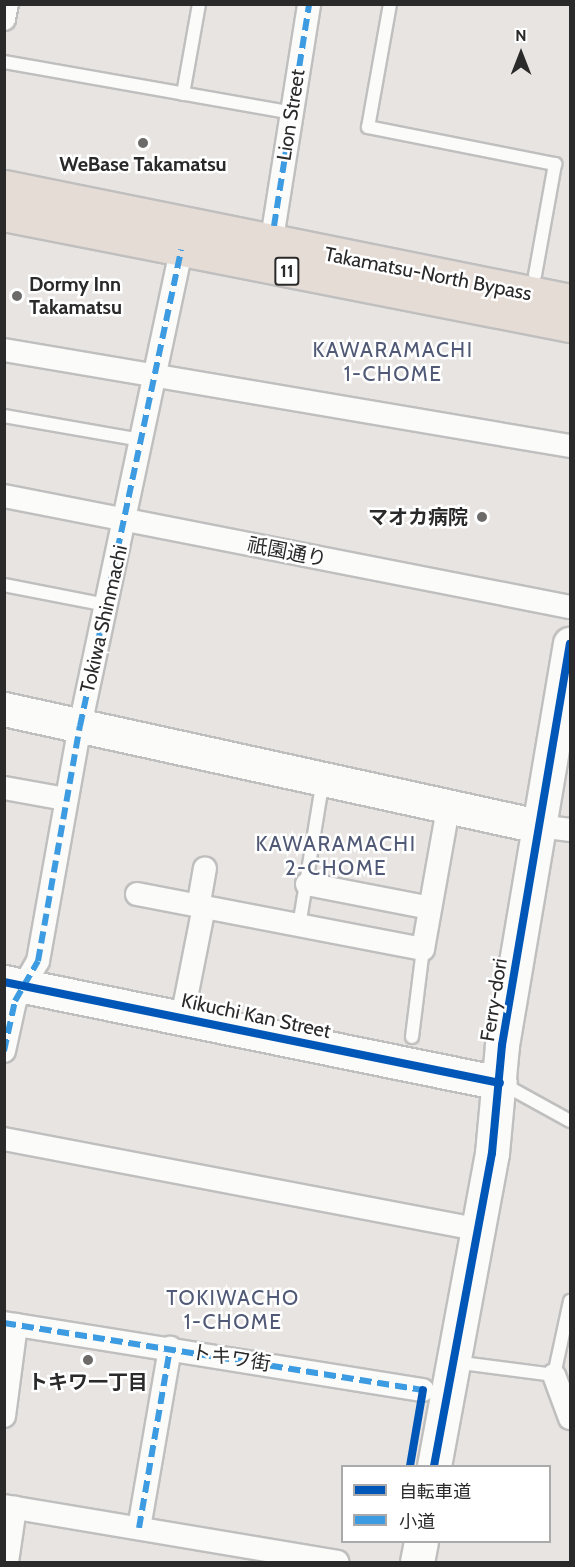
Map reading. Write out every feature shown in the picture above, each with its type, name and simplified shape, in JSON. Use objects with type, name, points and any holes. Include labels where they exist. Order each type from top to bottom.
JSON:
[{"type":"highway","name":"Takamatsu-North Bypass","points":[[4,187],[570,301]]},
{"type":"highway","name":"Takamatsu-North Bypass","points":[[4,214],[570,325]]},
{"type":"street","points":[[4,19],[7,4]]},
{"type":"street","name":"Lion Street","points":[[274,226],[309,4]]},
{"type":"street","name":"Tokiwa Shinmachi","points":[[4,1051],[14,983],[38,961],[65,799],[126,520],[181,250]]},
{"type":"street","points":[[4,350],[570,446]]},
{"type":"street","name":"祇園通り","points":[[4,496],[570,607]]},
{"type":"street","name":"Ferry-dori","points":[[434,1465],[479,1230],[538,826],[570,644]]},
{"type":"street","points":[[4,709],[448,808],[570,830]]},
{"type":"street","points":[[4,788],[65,799]]},
{"type":"street","points":[[137,894],[423,949],[448,808]]},
{"type":"street","points":[[204,907],[199,902],[205,869]]},
{"type":"street","points":[[307,884],[430,908]]},
{"type":"street","points":[[182,1018],[204,907]]},
{"type":"street","name":"Kikuchi Kan Street","points":[[14,983],[500,1083]]},
{"type":"street","points":[[4,1139],[479,1230]]},
{"type":"street","points":[[4,1416],[10,1324]]},
{"type":"street","name":"トキワ街","points":[[10,1324],[423,1389]]},
{"type":"street","points":[[139,1528],[170,1348]]},
{"type":"street","points":[[554,1375],[570,1418]]},
{"type":"street","points":[[7,1563],[10,1507],[337,1563]]},
{"type":"street","points":[[417,1563],[421,1543]]},
{"type":"lane","points":[[183,94],[199,4]]},
{"type":"lane","points":[[390,4],[368,127],[555,164],[535,276]]},
{"type":"lane","points":[[4,62],[292,113]]},
{"type":"lane","points":[[4,416],[142,440]]},
{"type":"lane","points":[[4,585],[107,605]]},
{"type":"lane","points":[[299,926],[323,780]]},
{"type":"lane","points":[[412,1037],[423,949]]},
{"type":"lane","points":[[500,1083],[570,1121]]},
{"type":"lane","points":[[454,1362],[554,1375],[570,1301]]},
{"type":"marked path","points":[[274,226],[309,4]]},
{"type":"marked path","points":[[4,1051],[15,1001],[38,961],[80,726],[181,250]]},
{"type":"marked path","points":[[4,1323],[423,1390]]},
{"type":"marked path","points":[[139,1528],[170,1348]]},
{"type":"cycle path","points":[[434,1465],[492,1153],[502,1045],[570,644]]},
{"type":"cycle path","points":[[4,982],[500,1083]]},
{"type":"cycle path","points":[[410,1465],[423,1390]]},
{"type":"place","name":"WeBase Takamatsu","points":[[143,143]]},
{"type":"place","name":"Dormy Inn Takamatsu","points":[[17,296]]},
{"type":"place","name":"マオカ病院","points":[[482,517]]},
{"type":"place","name":"トキワ一丁目","points":[[88,1360]]},
{"type":"district","name":"KAWARAMACHI 1-CHOME","points":[[393,362]]},
{"type":"district","name":"KAWARAMACHI 2-CHOME","points":[[336,856]]},
{"type":"district","name":"TOKIWACHO 1-CHOME","points":[[233,1310]]}]
